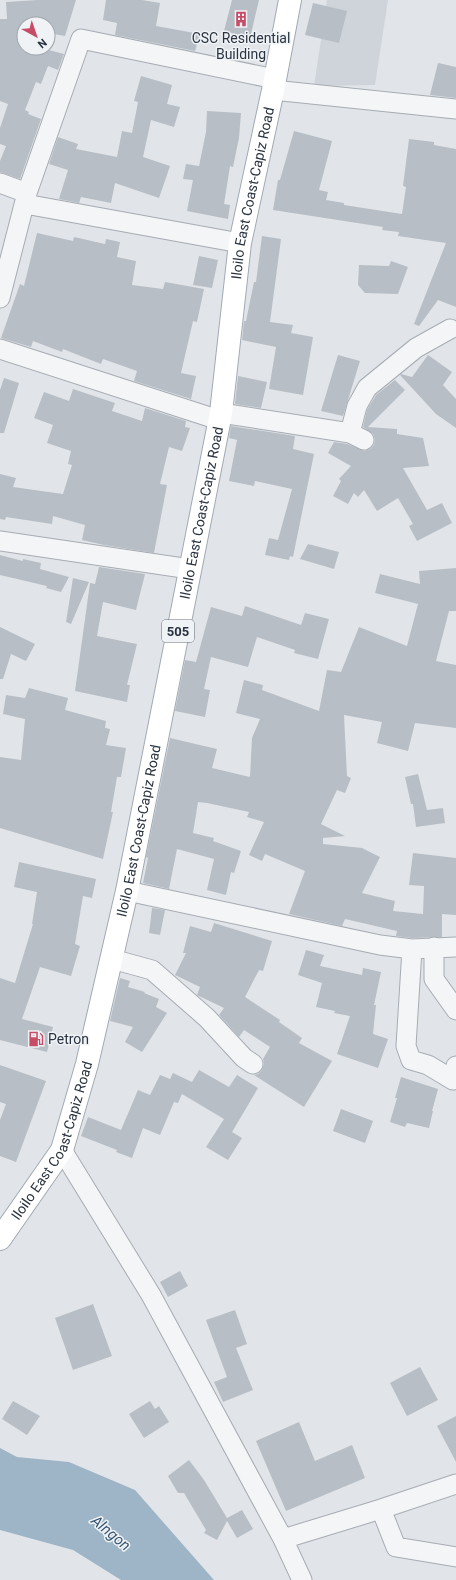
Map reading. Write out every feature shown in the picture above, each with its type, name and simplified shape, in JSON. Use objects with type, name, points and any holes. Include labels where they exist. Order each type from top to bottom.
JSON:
[{"type":"main road","name":"Iloilo East Coast-Capiz Road","points":[[0,1239],[62,1150],[87,1064],[112,959],[127,891],[220,416],[240,243],[274,84],[290,0]]},
{"type":"street","points":[[0,298],[26,199],[81,40],[274,84],[456,109]]},
{"type":"street","points":[[0,183],[26,199],[240,243]]},
{"type":"street","points":[[0,349],[220,416],[357,436],[357,406],[367,388],[416,348],[450,329]]},
{"type":"street","points":[[0,541],[190,569]]},
{"type":"street","points":[[127,891],[380,945],[412,949],[456,947]]},
{"type":"street","points":[[434,947],[434,979],[456,1010]]},
{"type":"street","points":[[412,949],[406,1046],[411,1060],[428,1065],[455,1077]]},
{"type":"street","points":[[112,959],[152,970],[207,1018],[253,1064]]},
{"type":"street","points":[[62,1150],[151,1295],[282,1539],[302,1580]]},
{"type":"street","points":[[282,1539],[381,1509],[456,1484]]},
{"type":"street","points":[[381,1509],[396,1547],[456,1557]]},
{"type":"shaded area","points":[[327,0],[388,0],[375,85],[314,86]]},
{"type":"water","name":"Alngon","points":[[0,1448],[17,1457],[69,1462],[135,1490],[214,1580],[121,1580],[73,1550],[0,1530]]},
{"type":"building","points":[[76,0],[65,36],[56,34],[56,16],[16,16],[16,56],[56,56],[56,52],[64,54],[58,70],[48,66],[41,84],[36,82],[25,110],[29,112],[28,114],[41,119],[20,179],[0,172],[0,161],[6,146],[0,144],[0,128],[8,104],[0,101],[0,19],[7,19],[6,2]]},
{"type":"building","points":[[106,0],[142,0],[160,3],[156,26],[200,34],[195,51],[115,35],[117,23],[103,20]]},
{"type":"building","name":"CSC Residential Building","points":[[232,0],[259,0],[250,38],[224,31]]},
{"type":"building","points":[[313,3],[347,11],[339,43],[305,35]]},
{"type":"building","points":[[438,63],[456,67],[456,98],[430,95]]},
{"type":"building","points":[[141,76],[172,85],[167,104],[180,107],[174,127],[151,120],[143,157],[170,166],[159,198],[115,183],[111,203],[81,197],[79,203],[59,199],[68,170],[49,164],[58,137],[78,144],[76,149],[117,157],[122,131],[132,133],[138,102],[134,101]]},
{"type":"building","points":[[207,111],[241,113],[239,138],[233,167],[230,166],[224,204],[230,205],[228,219],[187,211],[193,180],[183,179],[186,164],[199,166],[206,132]]},
{"type":"building","points":[[294,131],[332,141],[319,190],[328,192],[326,200],[344,203],[344,205],[402,214],[406,187],[403,186],[409,139],[434,142],[434,145],[456,149],[456,307],[438,300],[419,326],[414,324],[446,243],[398,236],[399,232],[382,230],[383,227],[273,210],[278,180],[280,180]]},
{"type":"building","points":[[37,233],[73,241],[74,237],[105,244],[106,239],[120,242],[117,257],[136,261],[132,285],[163,289],[165,282],[204,289],[197,322],[193,321],[181,373],[196,376],[191,399],[134,381],[137,371],[103,359],[101,364],[63,349],[62,352],[33,341],[31,347],[1,338],[20,284],[24,286]]},
{"type":"building","points":[[262,236],[281,239],[270,322],[293,325],[291,333],[313,337],[303,395],[269,389],[276,347],[242,340],[244,321],[246,321],[254,282],[256,282]]},
{"type":"building","points":[[199,256],[218,260],[212,288],[193,285]]},
{"type":"building","points":[[391,261],[408,267],[398,294],[365,293],[358,285],[359,265],[389,266]]},
{"type":"building","points":[[338,355],[360,361],[343,416],[321,411]]},
{"type":"building","points":[[428,355],[452,372],[443,385],[456,399],[456,428],[436,414],[400,375],[412,377]]},
{"type":"building","points":[[238,376],[267,382],[261,408],[235,404]]},
{"type":"building","points":[[4,378],[19,383],[4,433],[0,433],[0,390]]},
{"type":"building","points":[[395,380],[405,390],[368,427],[397,429],[397,434],[423,438],[429,466],[403,468],[427,510],[442,503],[452,523],[417,541],[409,526],[413,524],[398,498],[377,511],[364,490],[358,497],[354,493],[348,504],[333,496],[341,481],[339,479],[351,466],[328,453],[334,442],[347,444],[364,451],[370,449],[374,445],[375,439],[373,434],[363,427],[367,410],[376,395]]},
{"type":"building","points":[[73,389],[115,403],[112,411],[142,421],[145,408],[186,421],[185,427],[190,428],[182,451],[169,447],[160,484],[167,485],[154,553],[82,540],[85,525],[53,516],[52,524],[6,517],[5,520],[0,519],[0,474],[16,478],[13,487],[63,494],[72,465],[68,464],[71,451],[47,443],[53,425],[34,418],[44,392],[69,401]]},
{"type":"building","points":[[231,426],[295,436],[293,449],[314,454],[293,557],[290,556],[289,560],[265,555],[269,538],[278,540],[292,489],[255,481],[254,486],[229,481],[237,440],[229,438]]},
{"type":"building","points":[[308,544],[339,552],[334,569],[300,559]]},
{"type":"building","points":[[0,555],[23,561],[23,559],[41,563],[40,569],[69,577],[61,592],[46,588],[47,586],[0,575]]},
{"type":"building","points":[[99,567],[145,574],[136,610],[103,602],[97,636],[137,644],[127,685],[130,685],[127,702],[75,691],[90,583],[95,584]]},
{"type":"building","points":[[456,568],[456,611],[449,611],[436,661],[456,665],[456,728],[415,723],[408,751],[377,743],[382,722],[344,715],[347,776],[351,778],[345,793],[337,790],[321,824],[345,836],[323,838],[323,844],[362,848],[380,857],[362,893],[395,901],[393,911],[423,914],[424,886],[409,885],[413,853],[456,858],[456,915],[442,914],[442,937],[412,938],[396,936],[397,931],[345,919],[342,926],[289,914],[305,871],[265,854],[262,861],[249,855],[264,822],[247,817],[249,812],[207,803],[198,802],[193,833],[214,838],[213,841],[241,851],[234,873],[231,872],[226,895],[207,890],[214,859],[177,849],[169,889],[143,883],[148,858],[146,857],[170,738],[217,749],[212,768],[250,777],[252,738],[260,719],[236,713],[244,680],[263,685],[262,690],[319,711],[327,670],[341,672],[359,627],[407,646],[418,604],[375,593],[380,574],[420,584],[419,571]]},
{"type":"building","points":[[73,578],[89,582],[71,624],[66,622]]},
{"type":"building","points":[[245,606],[301,625],[305,613],[329,619],[318,659],[294,653],[295,650],[257,637],[248,667],[211,657],[204,689],[210,690],[205,717],[175,711],[185,660],[196,662],[211,607],[242,616]]},
{"type":"building","points":[[0,627],[35,644],[26,661],[11,654],[3,679],[0,679]]},
{"type":"building","points":[[29,688],[68,698],[65,710],[106,721],[105,728],[110,729],[106,745],[126,748],[121,777],[117,777],[111,812],[113,812],[103,859],[0,828],[0,757],[21,760],[25,719],[3,714],[6,695],[25,698]]},
{"type":"building","points":[[418,774],[427,810],[443,808],[445,823],[416,827],[413,804],[411,804],[405,777]]},
{"type":"building","points":[[19,862],[96,879],[92,898],[83,896],[75,944],[80,946],[71,976],[40,967],[22,1019],[53,1027],[47,1052],[0,1040],[0,978],[15,983],[33,924],[37,892],[14,887]]},
{"type":"building","points":[[152,908],[165,910],[160,935],[149,933]]},
{"type":"building","points":[[214,923],[272,941],[263,971],[259,970],[245,997],[280,1020],[279,1022],[302,1038],[299,1043],[332,1061],[304,1107],[254,1075],[258,1074],[262,1070],[264,1064],[263,1059],[270,1047],[244,1030],[239,1037],[219,1015],[224,1008],[197,995],[200,987],[175,975],[186,953],[183,953],[190,926],[211,932]]},
{"type":"building","points":[[306,950],[324,955],[320,966],[362,975],[363,968],[381,972],[374,1005],[376,1005],[373,1034],[388,1039],[378,1068],[337,1054],[350,1016],[316,1007],[322,983],[298,975]]},
{"type":"building","points":[[120,978],[130,981],[128,987],[145,992],[144,993],[159,999],[156,1007],[167,1013],[142,1052],[125,1042],[133,1027],[110,1021]]},
{"type":"building","points":[[0,1065],[46,1081],[16,1162],[0,1156],[0,1120],[6,1104],[0,1102]]},
{"type":"building","points":[[199,1070],[229,1087],[237,1075],[258,1088],[232,1132],[242,1138],[228,1160],[206,1147],[224,1119],[182,1094],[178,1103],[174,1102],[160,1135],[143,1128],[132,1158],[116,1152],[117,1150],[81,1136],[88,1117],[121,1130],[138,1090],[150,1095],[160,1075],[170,1079],[173,1073],[192,1082]]},
{"type":"building","points":[[401,1077],[438,1089],[429,1128],[407,1123],[405,1127],[390,1122]]},
{"type":"building","points":[[341,1109],[373,1121],[365,1143],[333,1131]]},
{"type":"building","points":[[180,1271],[188,1286],[168,1297],[160,1282]]},
{"type":"building","points":[[93,1304],[112,1356],[73,1370],[55,1318]]},
{"type":"building","points":[[235,1310],[247,1344],[236,1348],[253,1390],[223,1402],[214,1382],[227,1377],[206,1320]]},
{"type":"building","points":[[420,1367],[438,1400],[407,1416],[390,1383]]},
{"type":"building","points":[[13,1401],[40,1416],[27,1435],[2,1419]]},
{"type":"building","points":[[150,1401],[155,1409],[159,1406],[169,1422],[144,1438],[129,1414]]},
{"type":"building","points":[[456,1416],[456,1462],[437,1426]]},
{"type":"building","points":[[299,1422],[315,1461],[352,1445],[365,1478],[286,1511],[256,1441]]},
{"type":"building","points":[[189,1460],[204,1480],[227,1518],[242,1510],[253,1529],[237,1538],[227,1521],[217,1540],[204,1533],[206,1530],[184,1493],[178,1493],[168,1476]]},
{"type":"place","name":"CSC Residential Building","points":[[241,19]]},
{"type":"place","name":"Petron","points":[[36,1039]]}]
